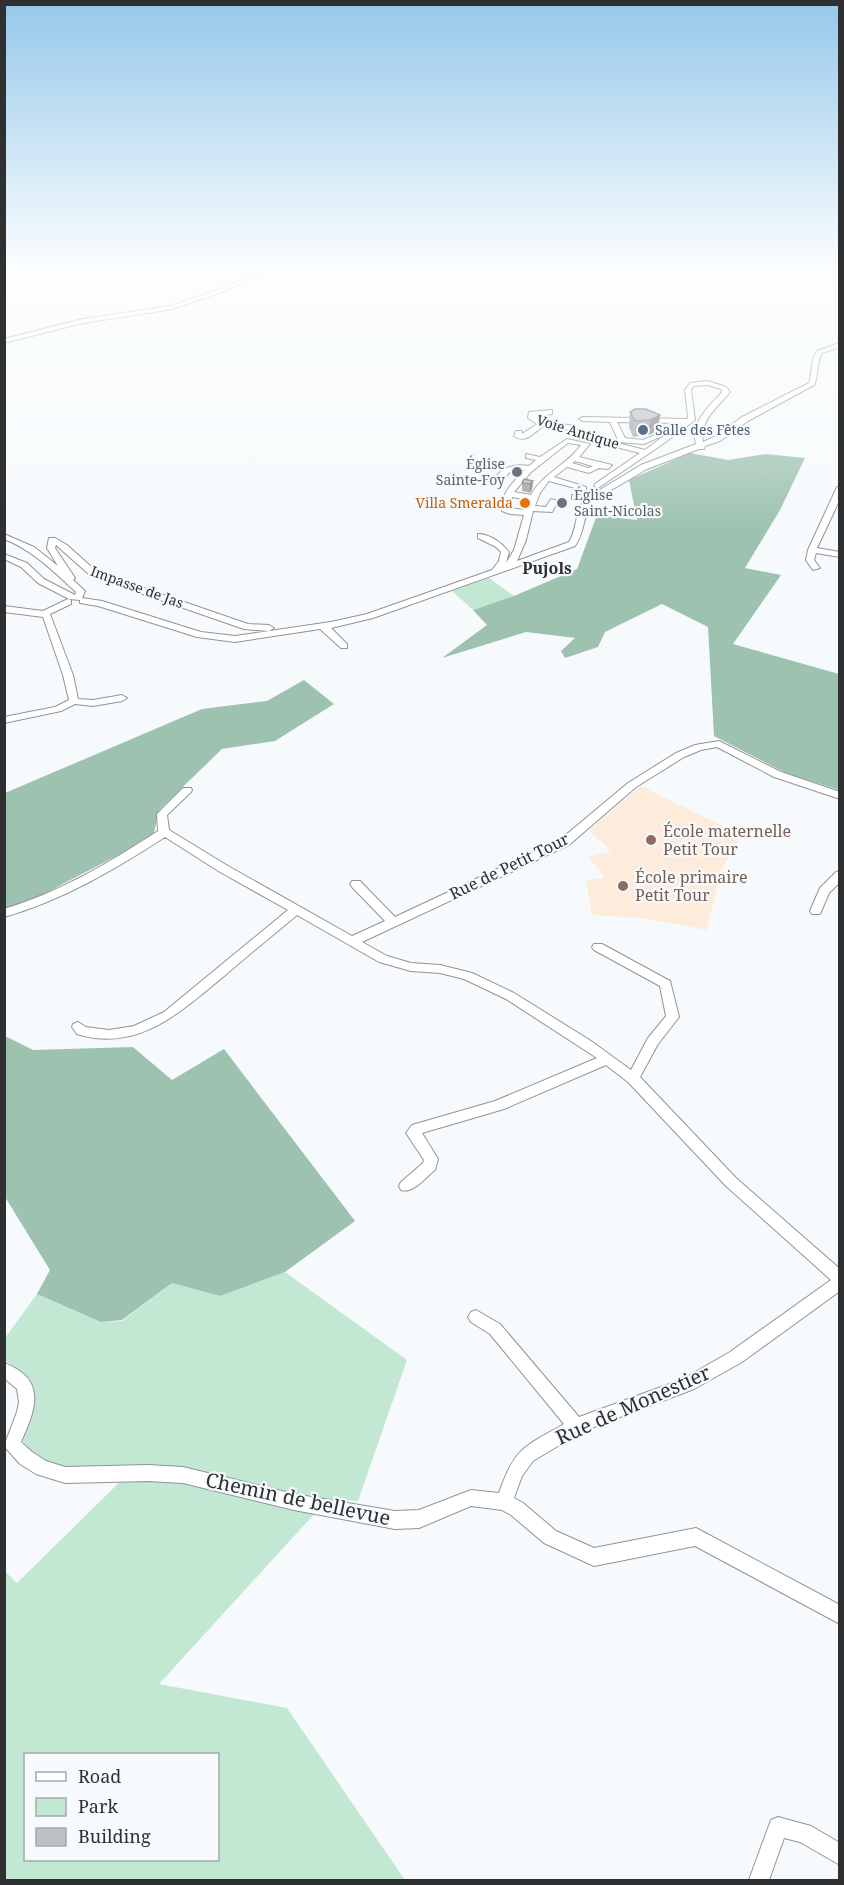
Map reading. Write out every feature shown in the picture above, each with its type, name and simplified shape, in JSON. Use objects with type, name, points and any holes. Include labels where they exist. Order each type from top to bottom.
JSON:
[{"type":"street","points":[[534,481],[515,466],[497,479],[534,481],[581,496],[644,467],[701,447],[717,439],[745,419],[812,384],[816,376],[817,356]]},
{"type":"street","points":[[581,496],[673,435],[689,421],[692,418],[688,390],[692,384],[702,382],[721,387],[726,392],[701,421],[698,435],[701,447]]},
{"type":"street","name":"Voie Antique","points":[[549,412],[532,414],[532,418],[542,424],[573,428],[575,434],[645,452]]},
{"type":"street","points":[[583,419],[689,421]]},
{"type":"street","points":[[613,420],[622,440],[645,442],[660,435]]},
{"type":"street","points":[[648,421],[659,424],[673,435]]},
{"type":"street","points":[[519,433],[518,436],[522,438],[542,424]]},
{"type":"street","points":[[508,567],[517,557],[530,511],[534,481],[544,460],[567,441],[586,444],[566,464],[534,481],[509,494],[505,509],[510,512],[530,511],[549,510],[553,502]]},
{"type":"street","points":[[529,456],[544,460]]},
{"type":"street","points":[[574,458],[605,467],[608,465]]},
{"type":"street","points":[[566,464],[594,472]]},
{"type":"street","points":[[509,494],[534,481]]},
{"type":"street","points":[[816,568],[810,560],[812,550],[840,489]]},
{"type":"street","points":[[4,556],[24,565],[41,580],[76,600],[99,603],[213,638],[235,639],[370,616],[564,548],[575,541],[583,507],[581,496]]},
{"type":"street","name":"Impasse de Jas","points":[[4,536],[30,546],[48,559],[68,579],[71,578],[51,548],[52,540],[61,543],[80,566],[94,574],[247,627],[319,626]]},
{"type":"street","points":[[481,536],[499,545],[506,552],[503,562],[495,572]]},
{"type":"street","points":[[520,547],[550,552]]},
{"type":"street","points":[[812,550],[840,555]]},
{"type":"street","points":[[4,609],[45,615],[57,614],[76,600],[81,591],[68,579]]},
{"type":"street","points":[[45,615],[68,675],[74,701]]},
{"type":"street","points":[[319,626],[326,628],[344,646]]},
{"type":"street","points":[[4,720],[58,709],[74,701],[93,703],[122,698]]},
{"type":"street","name":"Rue de Petit Tour","points":[[351,942],[565,842],[632,785],[680,755],[699,747],[719,744],[748,763],[788,781],[840,796]]},
{"type":"street","points":[[188,790],[162,814],[162,829],[165,832],[224,869],[382,959],[411,967],[440,969],[468,975],[510,996],[608,1059],[633,1078],[731,1182],[840,1281]]},
{"type":"street","points":[[4,913],[53,897],[114,866],[165,832]]},
{"type":"street","points":[[816,911],[824,891],[840,875]]},
{"type":"street","points":[[356,884],[393,922]]},
{"type":"street","points":[[78,1027],[82,1031],[109,1035],[137,1030],[168,1015],[296,910]]},
{"type":"street","points":[[598,947],[666,984],[673,1017],[653,1041],[633,1078]]},
{"type":"street","points":[[406,1186],[430,1166],[431,1159],[413,1133],[417,1130],[500,1105],[608,1059]]},
{"type":"street","name":"Rue de Monestier","points":[[504,1502],[515,1471],[527,1455],[576,1426],[688,1384],[736,1357],[840,1281]]},
{"type":"street","points":[[476,1317],[495,1329],[576,1426]]},
{"type":"street","points":[[4,1370],[16,1375],[23,1383],[28,1395],[27,1410],[8,1447]]},
{"type":"street","name":"Chemin de bellevue","points":[[8,1447],[42,1468],[65,1475],[148,1473],[183,1475],[294,1502],[395,1520],[419,1519],[471,1498],[504,1502],[517,1509],[550,1537],[594,1557],[696,1537],[840,1615]]},
{"type":"street","points":[[759,1881],[778,1827],[804,1833],[840,1855]]},
{"type":"shaded area","points":[[641,786],[741,835],[721,871],[707,930],[640,918],[592,915],[586,881],[605,877],[588,857],[611,851],[589,831]]},
{"type":"green space","points":[[690,453],[728,460],[766,454],[805,458],[780,510],[745,568],[781,575],[733,644],[839,674],[839,790],[786,773],[714,736],[708,627],[662,604],[605,632],[598,647],[565,658],[561,651],[575,638],[526,632],[442,658],[487,625],[473,610],[514,596],[577,569],[597,515],[637,520],[629,480]]},
{"type":"green space","points":[[489,578],[514,596],[473,610],[452,591]]},
{"type":"green space","points":[[304,680],[334,704],[275,741],[222,749],[159,810],[153,837],[5,914],[5,793],[202,709],[267,701]]},
{"type":"green space","points":[[5,1036],[33,1050],[133,1047],[172,1080],[224,1049],[355,1221],[285,1272],[220,1296],[172,1283],[122,1320],[101,1322],[37,1294],[50,1270],[5,1197]]},
{"type":"green space","points":[[285,1272],[407,1360],[358,1501],[328,1499],[159,1684],[287,1708],[405,1880],[5,1880],[4,1570],[17,1583],[137,1465],[76,1468],[48,1462],[35,1454],[23,1441],[33,1404],[32,1386],[27,1377],[5,1361],[5,1338],[37,1294],[101,1322],[122,1321],[172,1283],[220,1296]]},
{"type":"building","points":[[635,409],[646,409],[660,415],[650,420],[635,421],[630,412]]},
{"type":"building","points":[[524,479],[533,481],[530,484],[522,483]]},
{"type":"place","name":"Salle des Fêtes","points":[[643,430]]},
{"type":"place","name":"Église Sainte-Foy","points":[[517,472]]},
{"type":"place","name":"Villa Smeralda","points":[[525,503]]},
{"type":"place","name":"Église Saint-Nicolas","points":[[562,503]]},
{"type":"place","name":"École maternelle Petit Tour","points":[[651,840]]},
{"type":"place","name":"École primaire Petit Tour","points":[[623,886]]},
{"type":"district","name":"Pujols","points":[[547,568]]}]
